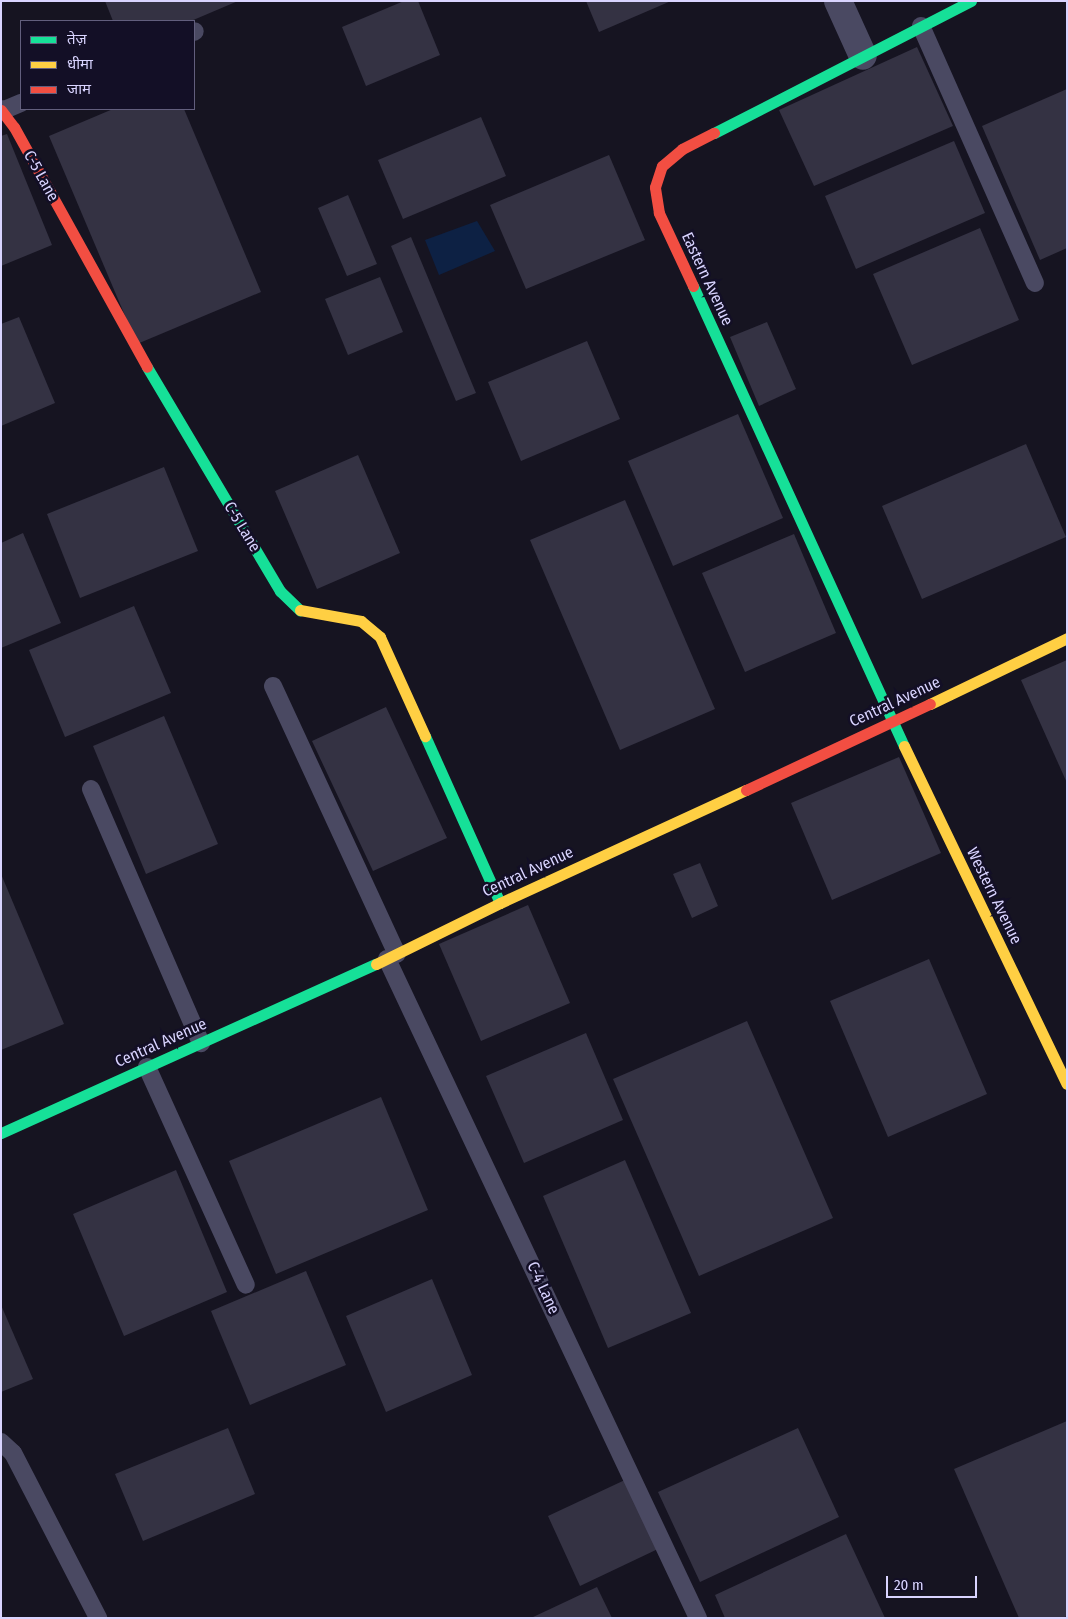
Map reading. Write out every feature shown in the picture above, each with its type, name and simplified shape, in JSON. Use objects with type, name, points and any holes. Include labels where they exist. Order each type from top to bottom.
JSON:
[{"type":"street","points":[[838,1],[863,56]]},
{"type":"street","name":"Eastern Avenue","points":[[893,722],[659,213],[655,187],[662,166],[682,149],[971,1]]},
{"type":"street","name":"C-5 Lane","points":[[2,110],[14,127],[151,375],[280,591],[290,603],[300,610],[361,621],[380,637],[500,903]]},
{"type":"street","name":"Central Avenue","points":[[1,1133],[392,956],[500,903],[893,722],[1067,638]]},
{"type":"street","name":"Western Avenue","points":[[893,722],[1067,1084]]},
{"type":"lane","points":[[922,26],[1035,283]]},
{"type":"lane","name":"C-5 Lane","points":[[2,110],[20,103]]},
{"type":"lane","name":"C-4 Lane","points":[[273,686],[392,956],[698,1618]]},
{"type":"lane","points":[[91,789],[201,1042]]},
{"type":"lane","points":[[146,1067],[246,1284]]},
{"type":"lane","points":[[1,1442],[13,1453],[98,1618]]},
{"type":"water","points":[[477,221],[495,251],[439,275],[425,240]]},
{"type":"building","points":[[105,1],[238,1],[193,20],[113,20]]},
{"type":"building","points":[[404,1],[418,1],[440,55],[366,86],[342,27]]},
{"type":"building","points":[[586,1],[671,1],[599,32]]},
{"type":"building","points":[[917,47],[953,126],[814,186],[779,110]]},
{"type":"building","points":[[1067,89],[1067,248],[1040,260],[982,126]]},
{"type":"building","points":[[111,110],[184,110],[261,292],[137,344],[49,136]]},
{"type":"building","points":[[481,117],[506,176],[403,219],[378,160]]},
{"type":"building","points":[[7,134],[52,245],[1,266],[1,136]]},
{"type":"building","points":[[954,141],[985,213],[856,269],[825,196]]},
{"type":"building","points":[[609,155],[645,240],[526,289],[490,205]]},
{"type":"building","points":[[348,195],[377,264],[347,276],[318,208]]},
{"type":"building","points":[[980,228],[1019,320],[912,365],[873,274]]},
{"type":"building","points":[[411,237],[476,393],[456,401],[391,246]]},
{"type":"building","points":[[380,277],[403,332],[348,355],[325,299]]},
{"type":"building","points":[[19,317],[55,403],[1,426],[1,324]]},
{"type":"building","points":[[767,322],[796,389],[759,406],[730,337]]},
{"type":"building","points":[[587,341],[620,419],[521,461],[488,382]]},
{"type":"building","points":[[738,414],[783,518],[673,566],[628,461]]},
{"type":"building","points":[[1026,444],[1066,537],[922,599],[882,506]]},
{"type":"building","points":[[358,455],[400,553],[317,589],[275,491]]},
{"type":"building","points":[[164,467],[198,551],[80,598],[47,514]]},
{"type":"building","points":[[625,500],[715,709],[620,750],[530,540]]},
{"type":"building","points":[[23,533],[61,623],[1,648],[1,543]]},
{"type":"building","points":[[794,534],[836,633],[745,672],[702,573]]},
{"type":"building","points":[[134,606],[171,693],[65,737],[29,650]]},
{"type":"building","points":[[1067,660],[1067,783],[1021,680]]},
{"type":"building","points":[[386,707],[447,838],[373,871],[312,741]]},
{"type":"building","points":[[164,716],[218,844],[146,874],[93,746]]},
{"type":"building","points":[[899,757],[941,853],[832,900],[791,803]]},
{"type":"building","points":[[700,863],[718,906],[692,918],[673,874]]},
{"type":"building","points":[[1,874],[64,1024],[1,1050]]},
{"type":"building","points":[[528,905],[570,1003],[481,1041],[439,944]]},
{"type":"building","points":[[929,959],[987,1094],[888,1137],[830,1001]]},
{"type":"building","points":[[747,1021],[833,1218],[699,1276],[613,1079]]},
{"type":"building","points":[[586,1033],[623,1120],[524,1163],[486,1076]]},
{"type":"building","points":[[381,1097],[428,1210],[276,1274],[229,1161]]},
{"type":"building","points":[[625,1160],[691,1313],[608,1348],[543,1196]]},
{"type":"building","points":[[176,1170],[227,1292],[124,1336],[73,1214]]},
{"type":"building","points":[[306,1271],[346,1365],[250,1405],[211,1311]]},
{"type":"building","points":[[432,1279],[472,1375],[386,1412],[346,1316]]},
{"type":"building","points":[[1,1305],[33,1379],[1,1392]]},
{"type":"building","points":[[1067,1421],[1067,1616],[1062,1618],[1019,1618],[954,1469]]},
{"type":"building","points":[[228,1428],[255,1494],[143,1541],[115,1474]]},
{"type":"building","points":[[798,1428],[839,1517],[700,1582],[658,1492]]},
{"type":"building","points":[[627,1479],[660,1548],[580,1586],[548,1516]]},
{"type":"building","points":[[846,1534],[885,1618],[725,1618],[715,1595]]},
{"type":"building","points":[[597,1587],[612,1618],[531,1618]]},
{"type":"traffic: fast","points":[[714,133],[971,1]]},
{"type":"traffic: fast","points":[[693,286],[904,746]]},
{"type":"traffic: fast","points":[[147,367],[280,591],[300,610]]},
{"type":"traffic: fast","points":[[425,736],[500,903]]},
{"type":"traffic: fast","points":[[1,1133],[376,964]]},
{"type":"traffic: slow","points":[[300,610],[361,621],[380,637],[425,736]]},
{"type":"traffic: slow","points":[[930,704],[1067,638]]},
{"type":"traffic: slow","points":[[904,746],[1067,1084]]},
{"type":"traffic: slow","points":[[376,964],[500,903],[746,790]]},
{"type":"traffic: jam","points":[[1,110],[14,127],[147,367]]},
{"type":"traffic: jam","points":[[693,286],[659,213],[655,187],[662,166],[682,149],[714,133]]},
{"type":"traffic: jam","points":[[746,790],[930,704]]}]
